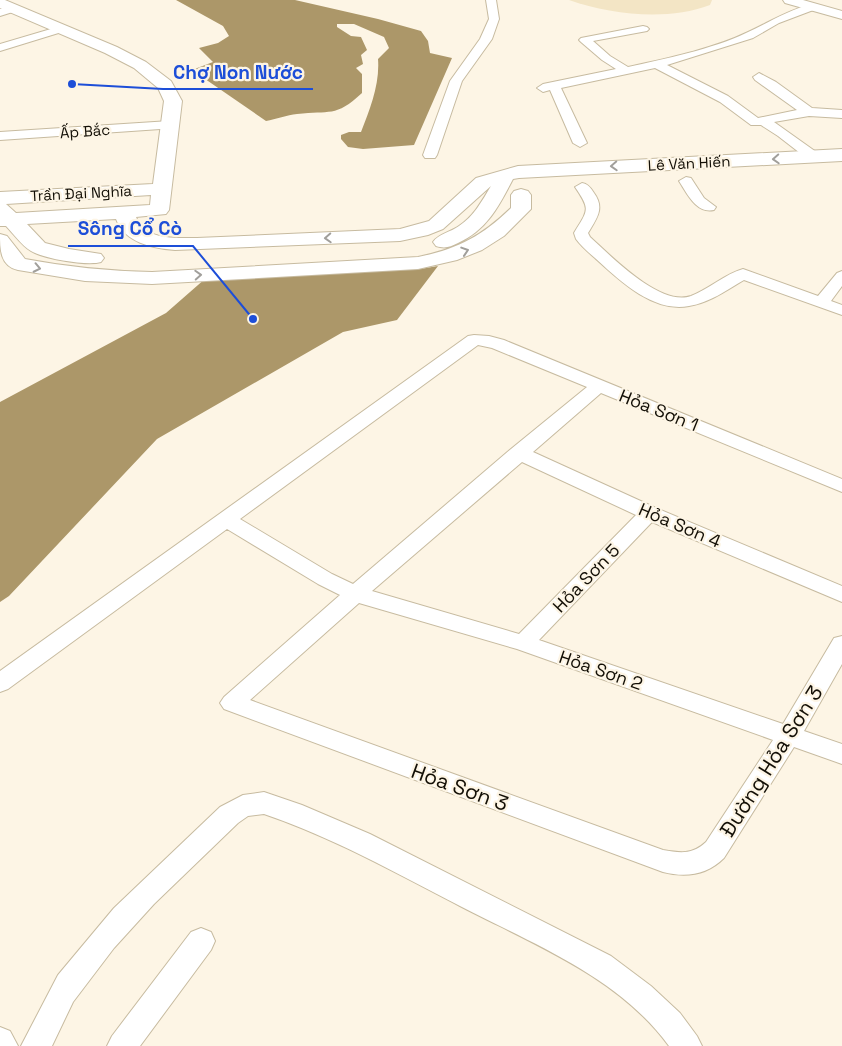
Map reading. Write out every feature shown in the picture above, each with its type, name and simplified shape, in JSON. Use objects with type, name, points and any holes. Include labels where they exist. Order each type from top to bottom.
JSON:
[{"type":"main road","points":[[0,3],[111,50],[140,65],[155,75],[165,85],[173,101],[161,189]]},
{"type":"main road","name":"Lê Văn Hiến","points":[[409,249],[421,231],[436,225],[483,182],[506,175],[536,170],[842,156]]},
{"type":"main road","points":[[4,216],[38,247],[68,255],[127,262],[162,253],[409,249],[433,246],[456,237],[474,227],[488,209],[506,175]]},
{"type":"main road","name":"Lê Văn Hiến","points":[[667,182],[706,180]]},
{"type":"main road","points":[[488,209],[521,195],[546,188],[610,185]]},
{"type":"main road","name":"Trần Đại Nghĩa","points":[[0,198],[161,189],[159,210],[4,216]]},
{"type":"main road","points":[[0,240],[18,264],[86,276],[152,278],[382,250],[409,249],[443,258],[472,249],[502,229],[520,209],[521,195]]},
{"type":"main road","points":[[124,212],[126,222],[136,234],[150,240],[162,253]]},
{"type":"street","points":[[430,154],[456,81],[486,39],[494,19],[491,0]]},
{"type":"street","points":[[788,0],[842,14]]},
{"type":"street","points":[[580,143],[549,87],[657,64],[748,36],[775,21],[812,7]]},
{"type":"street","points":[[0,13],[15,8]]},
{"type":"street","points":[[0,48],[61,28]]},
{"type":"street","points":[[627,71],[606,58],[585,40],[643,29]]},
{"type":"street","points":[[657,64],[724,99],[756,122],[809,112],[842,114]]},
{"type":"street","points":[[759,77],[775,86],[787,98],[809,112]]},
{"type":"street","points":[[763,121],[783,133],[814,157]]},
{"type":"street","name":"Ấp Bắc","points":[[0,136],[170,125]]},
{"type":"street","points":[[686,182],[699,201],[709,207]]},
{"type":"street","points":[[582,186],[592,198],[594,207],[581,233],[583,239],[636,284],[659,297],[681,303],[691,301],[742,274],[842,310]]},
{"type":"street","points":[[821,303],[842,276]]},
{"type":"street","name":"Hỏa Sơn 1","points":[[225,519],[474,340],[498,344],[842,486]]},
{"type":"street","points":[[356,594],[518,453],[599,386]]},
{"type":"street","name":"Hỏa Sơn 4","points":[[518,453],[649,512],[842,594]]},
{"type":"street","name":"Hỏa Sơn 5","points":[[523,643],[649,512]]},
{"type":"street","points":[[0,683],[225,519]]},
{"type":"street","name":"Hỏa Sơn 2","points":[[225,519],[325,579],[356,594],[523,643],[790,734],[842,754]]},
{"type":"street","name":"Hỏa Sơn 3","points":[[356,594],[232,703],[662,861],[689,866]]},
{"type":"street","name":"Đường Hỏa Sơn 3","points":[[689,866],[710,856],[715,850],[790,734],[842,644]]},
{"type":"street","points":[[36,1046],[66,987],[94,950],[139,902],[229,815],[243,806],[264,803],[293,813],[360,842],[601,965],[670,1023],[687,1046]]},
{"type":"street","points":[[122,1046],[201,941]]},
{"type":"street","points":[[0,1041],[3,1046]]},
{"type":"shaded area","points":[[176,0],[295,0],[421,31],[428,41],[430,53],[452,58],[414,145],[363,149],[348,147],[341,139],[341,135],[349,132],[361,132],[376,87],[378,59],[389,48],[384,37],[354,24],[337,24],[337,27],[351,36],[361,37],[367,50],[361,55],[363,64],[356,68],[362,74],[362,93],[338,110],[293,115],[266,121],[192,70],[213,62],[199,48],[218,43],[229,36],[223,26]]},
{"type":"shaded area","points":[[569,0],[712,0],[710,5],[694,10],[676,13],[640,14],[603,9]]},
{"type":"shaded area","points":[[438,266],[397,320],[343,332],[157,439],[9,596],[0,602],[0,402],[166,313],[206,278],[392,268],[414,270]]},
{"type":"place","name":"Chợ Non Nước","points":[[72,84]]},
{"type":"place","name":"Sông Cổ Cò","points":[[253,319]]}]
